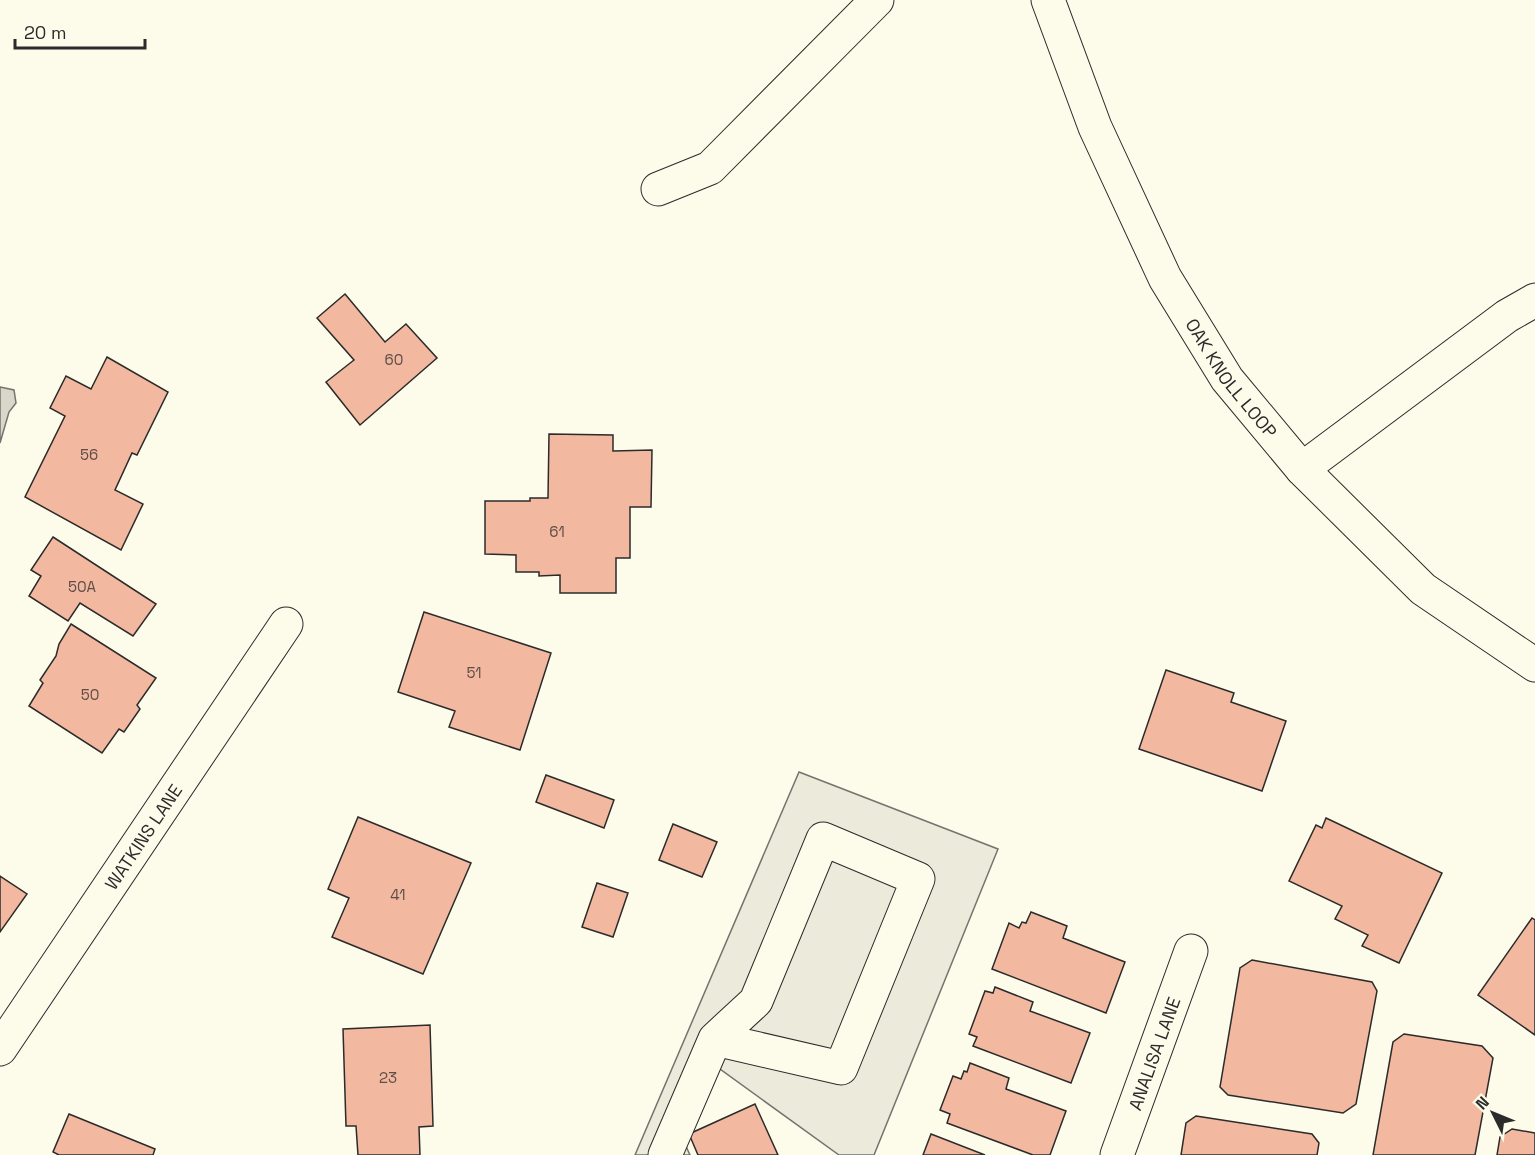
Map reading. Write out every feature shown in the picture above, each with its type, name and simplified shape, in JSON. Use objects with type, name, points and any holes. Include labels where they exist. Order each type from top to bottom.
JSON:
[{"type":"street","points":[[658,189],[710,168],[877,0]]},
{"type":"street","name":"OAK KNOLL LOOP","points":[[1048,0],[1095,127],[1165,278],[1227,379],[1302,469],[1423,589],[1535,665]]},
{"type":"street","points":[[1302,469],[1507,316],[1535,300]]},
{"type":"street","name":"WATKINS LANE","points":[[0,1049],[286,624]]},
{"type":"street","points":[[665,1155],[715,1039],[756,1001],[823,839],[918,879],[841,1068],[715,1039]]},
{"type":"street","name":"ANALISA LANE","points":[[1117,1155],[1191,951]]},
{"type":"shaded area","points":[[0,387],[14,390],[16,403],[9,412],[0,443]]},
{"type":"shaded area","points":[[799,772],[998,849],[874,1155],[839,1155],[717,1067],[684,1142],[690,1155],[635,1155]]},
{"type":"building","points":[[345,294],[385,342],[406,324],[437,358],[360,425],[326,382],[354,360],[317,318]]},
{"type":"building","points":[[107,357],[168,392],[137,455],[132,453],[115,490],[143,504],[121,550],[25,497],[65,416],[50,408],[66,376],[91,389]]},
{"type":"building","points":[[549,434],[613,435],[613,451],[652,450],[651,507],[630,507],[630,558],[616,558],[616,593],[560,593],[560,575],[539,576],[539,572],[516,572],[516,555],[485,554],[485,501],[530,501],[530,498],[548,498]]},
{"type":"building","points":[[53,537],[156,604],[133,636],[80,603],[68,621],[29,596],[41,576],[31,570]]},
{"type":"building","points":[[424,612],[551,653],[520,750],[449,727],[455,711],[398,692]]},
{"type":"building","points":[[71,624],[156,678],[137,705],[140,709],[124,732],[119,729],[102,753],[29,706],[43,683],[40,680],[56,656],[59,644]]},
{"type":"building","points":[[1166,670],[1234,693],[1231,702],[1286,721],[1262,791],[1139,749]]},
{"type":"building","points":[[546,775],[614,800],[604,828],[536,802]]},
{"type":"building","points":[[358,817],[471,863],[423,974],[332,937],[349,898],[328,889]]},
{"type":"building","points":[[1326,818],[1442,873],[1399,963],[1362,946],[1368,935],[1335,919],[1342,906],[1289,881],[1316,825],[1322,828]]},
{"type":"building","points":[[673,824],[717,842],[702,877],[659,860]]},
{"type":"building","points":[[0,876],[27,894],[0,932]]},
{"type":"building","points":[[597,883],[628,893],[613,937],[582,927]]},
{"type":"building","points":[[1031,912],[1067,926],[1063,938],[1125,962],[1106,1013],[992,969],[1009,923],[1019,928],[1022,922],[1026,923]]},
{"type":"building","points":[[1532,918],[1535,920],[1535,1035],[1478,995]]},
{"type":"building","points":[[1252,960],[1372,982],[1377,991],[1356,1104],[1343,1113],[1228,1095],[1220,1087],[1240,968]]},
{"type":"building","points":[[995,987],[1033,1002],[1030,1011],[1090,1033],[1071,1083],[973,1046],[977,1037],[969,1034],[985,991],[993,993]]},
{"type":"building","points":[[430,1025],[433,1126],[419,1127],[420,1155],[358,1155],[356,1126],[346,1126],[343,1029]]},
{"type":"building","points":[[1404,1034],[1482,1046],[1493,1058],[1475,1155],[1373,1155],[1393,1042]]},
{"type":"building","points":[[970,1063],[1009,1078],[1006,1089],[1066,1111],[1050,1155],[1033,1155],[947,1123],[950,1114],[940,1110],[953,1076],[961,1079]]},
{"type":"building","points":[[755,1104],[778,1155],[698,1155],[689,1134]]},
{"type":"building","points":[[69,1114],[155,1149],[153,1155],[59,1155],[53,1152]]},
{"type":"building","points":[[1196,1116],[1312,1134],[1319,1143],[1317,1155],[1181,1155],[1186,1123]]},
{"type":"building","points":[[1512,1129],[1535,1133],[1535,1155],[1497,1155],[1500,1137]]},
{"type":"building","points":[[931,1134],[985,1155],[923,1155]]}]
